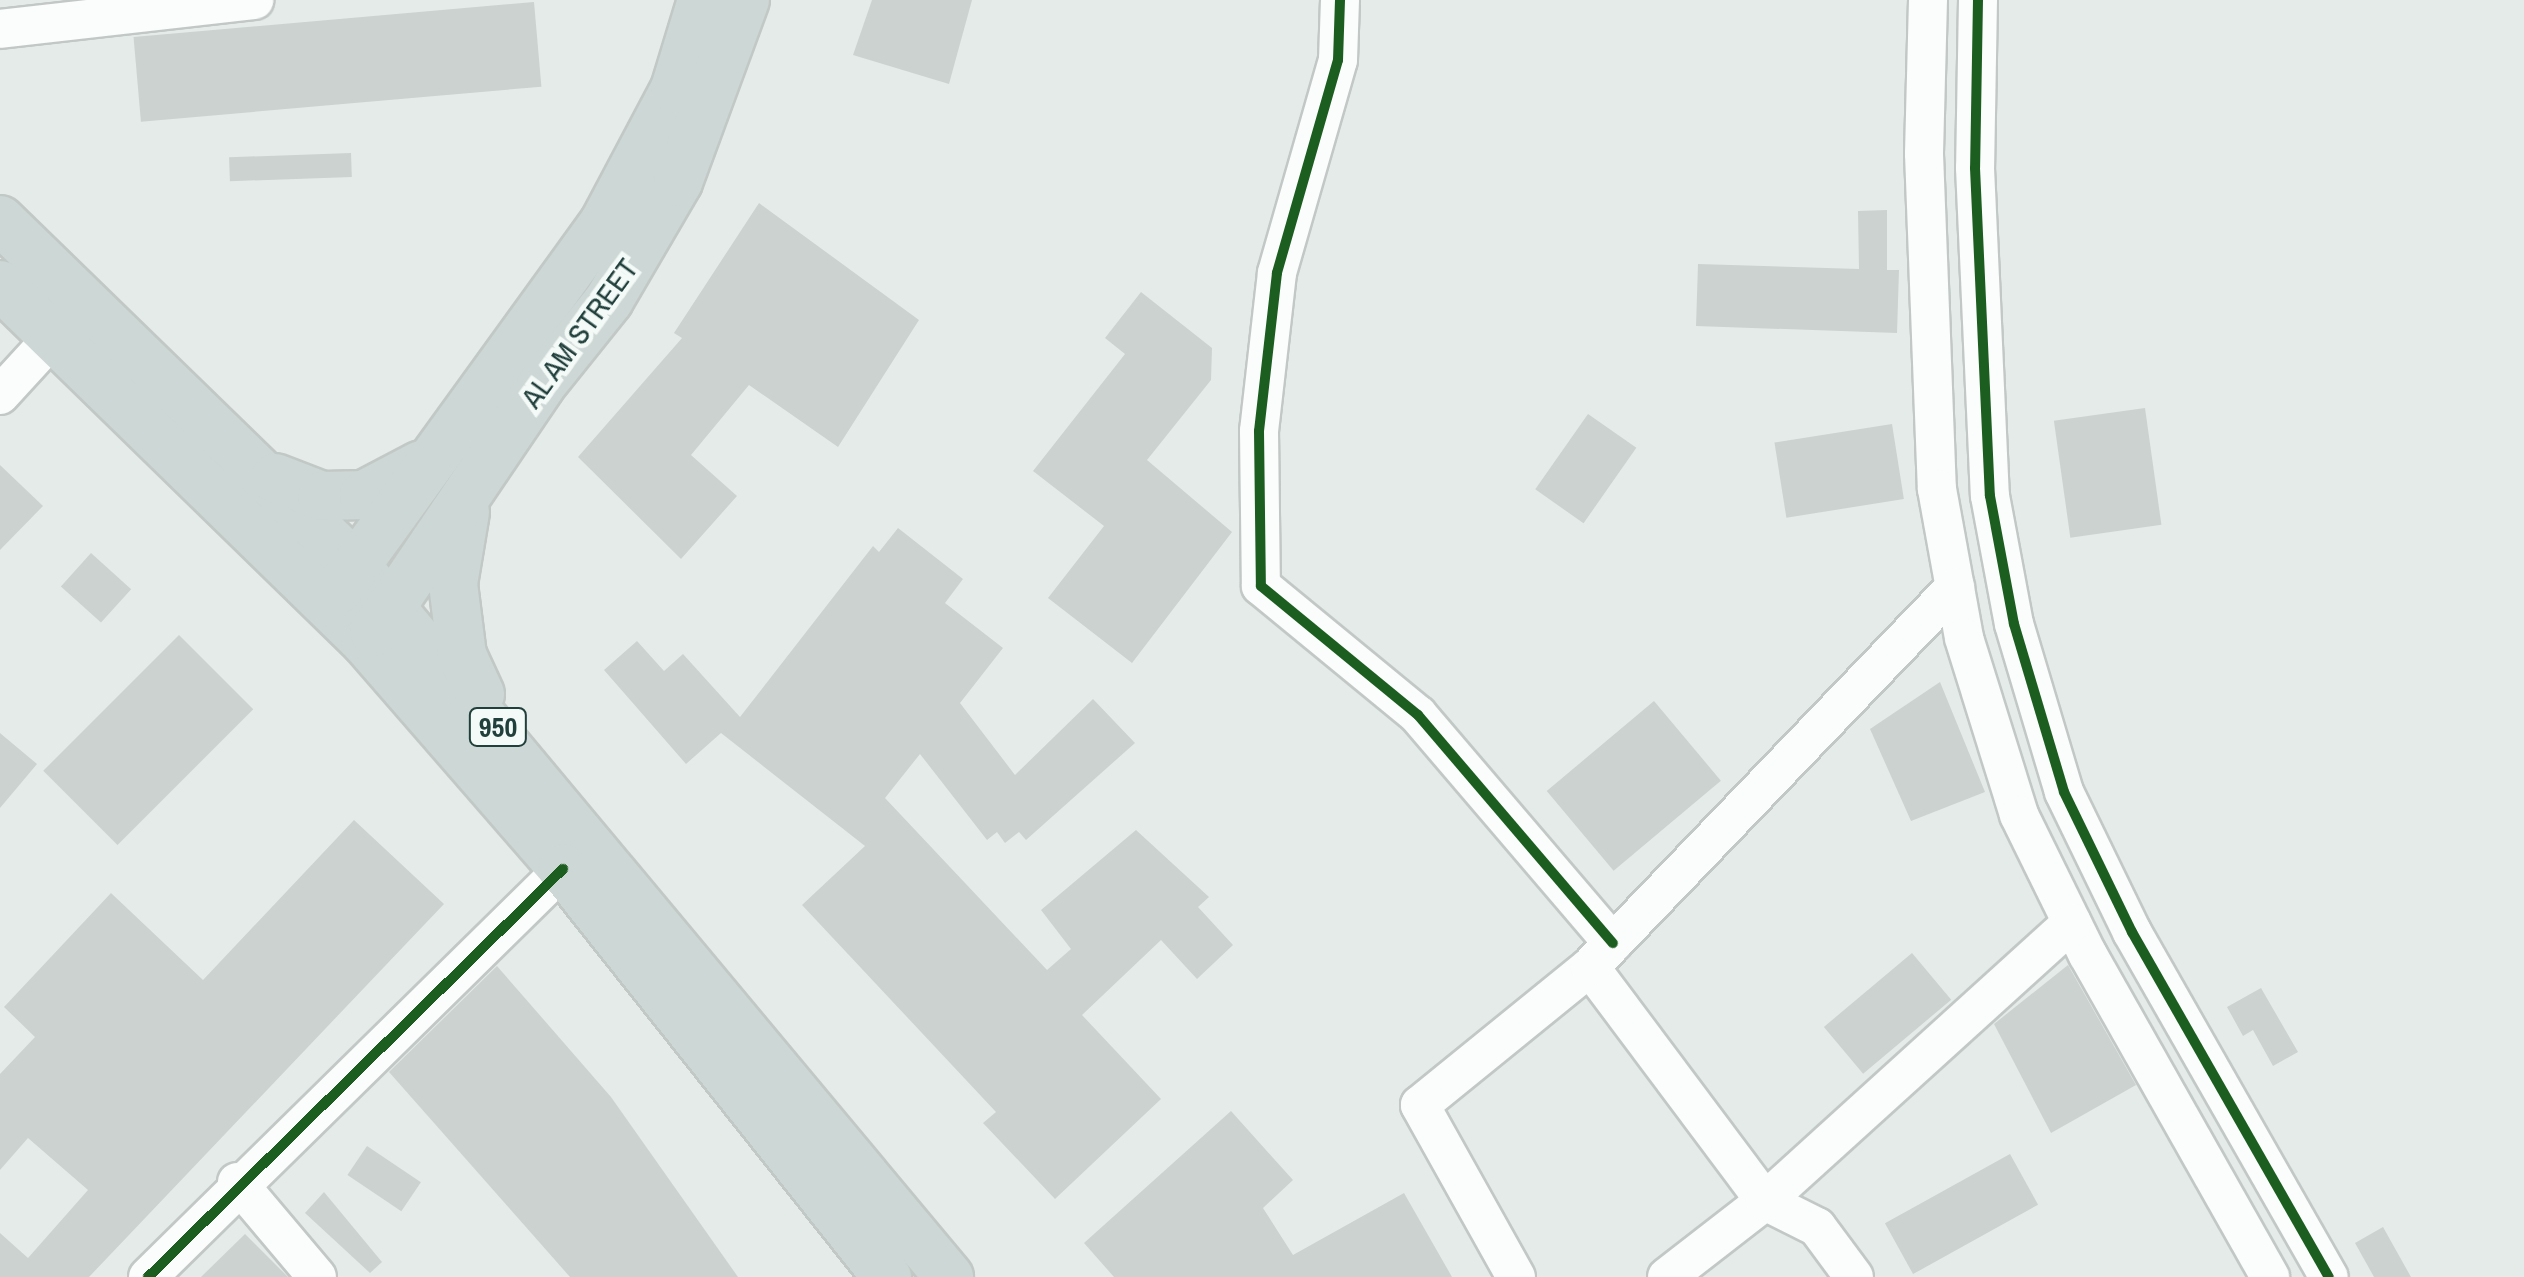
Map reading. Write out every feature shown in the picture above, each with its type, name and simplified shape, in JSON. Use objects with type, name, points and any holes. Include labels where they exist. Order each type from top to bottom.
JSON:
[{"type":"main road","name":"AL AM STREET","points":[[328,604],[604,223],[675,89],[702,0]]},
{"type":"main road","name":"AL AM STREET","points":[[379,625],[496,450],[609,300],[678,182],[745,0]]},
{"type":"main road","name":"950","points":[[0,220],[356,566],[379,625],[563,869],[887,1277]]},
{"type":"main road","name":"950","points":[[0,285],[328,604],[379,625],[492,720],[949,1277]]},
{"type":"main road","points":[[492,720],[462,655],[453,584],[464,514],[496,450]]},
{"type":"main road","points":[[248,457],[282,483],[322,496],[390,486],[435,454]]},
{"type":"street","points":[[0,29],[254,0]]},
{"type":"street","points":[[1340,0],[1338,60],[1277,273],[1260,431],[1261,586],[1418,715],[1602,955],[1765,1201],[1817,1227],[1854,1277]]},
{"type":"street","points":[[1928,0],[1924,154],[1936,488],[1955,587],[2019,815],[2072,922],[2270,1277]]},
{"type":"street","points":[[1978,0],[1975,168],[1990,496],[2014,624],[2064,792],[2132,932],[2330,1277]]},
{"type":"street","points":[[0,395],[54,336]]},
{"type":"street","points":[[1516,1277],[1420,1105],[1602,955],[1955,587]]},
{"type":"street","points":[[148,1277],[237,1182],[563,869]]},
{"type":"street","points":[[1667,1277],[1765,1201],[2072,922]]},
{"type":"street","points":[[237,1182],[318,1277]]},
{"type":"building","points":[[872,0],[972,0],[949,84],[853,55]]},
{"type":"building","points":[[534,2],[541,87],[141,122],[134,37]]},
{"type":"building","points":[[351,153],[352,177],[230,181],[229,157]]},
{"type":"building","points":[[759,203],[919,320],[838,447],[749,385],[691,455],[737,496],[681,559],[578,457],[682,338],[674,333]]},
{"type":"building","points":[[1887,210],[1887,270],[1899,270],[1897,333],[1696,326],[1698,264],[1859,269],[1858,211]]},
{"type":"building","points":[[1141,292],[1212,348],[1211,380],[1147,460],[1232,532],[1132,663],[1048,598],[1104,526],[1033,471],[1125,354],[1105,338]]},
{"type":"building","points":[[2145,408],[2161,525],[2070,538],[2054,421]]},
{"type":"building","points":[[1588,414],[1636,448],[1584,523],[1535,489]]},
{"type":"building","points":[[1892,424],[1904,499],[1786,518],[1774,443]]},
{"type":"building","points":[[0,465],[43,506],[0,550]]},
{"type":"building","points":[[898,528],[963,579],[945,603],[1003,648],[960,703],[1015,775],[1093,699],[1135,743],[1026,840],[1019,832],[1005,843],[997,832],[987,840],[920,754],[885,798],[1047,970],[1071,949],[1041,910],[1136,830],[1209,897],[1198,907],[1233,945],[1197,979],[1161,940],[1082,1015],[1161,1099],[1055,1199],[983,1123],[996,1112],[802,905],[865,846],[721,733],[686,764],[604,670],[637,641],[664,671],[683,654],[740,717],[873,546],[879,552]]},
{"type":"building","points":[[91,553],[131,589],[101,623],[61,586]]},
{"type":"building","points":[[179,635],[253,709],[117,845],[43,771]]},
{"type":"building","points":[[1940,682],[1985,792],[1911,821],[1870,729]]},
{"type":"building","points":[[1654,701],[1721,781],[1614,871],[1547,791]]},
{"type":"building","points":[[0,733],[37,764],[0,808]]},
{"type":"building","points":[[354,820],[444,904],[89,1277],[0,1277],[0,1233],[28,1258],[88,1190],[28,1138],[0,1170],[0,1074],[35,1037],[4,1007],[111,893],[203,980]]},
{"type":"building","points":[[1912,953],[1951,1000],[1863,1074],[1824,1027]]},
{"type":"building","points":[[2068,965],[2136,1085],[2051,1133],[1994,1024]]},
{"type":"building","points":[[497,966],[611,1097],[738,1277],[570,1277],[389,1072]]},
{"type":"building","points":[[2261,988],[2298,1052],[2273,1066],[2253,1030],[2243,1036],[2227,1007]]},
{"type":"building","points":[[1231,1111],[1293,1180],[1263,1208],[1293,1255],[1404,1193],[1452,1277],[1114,1277],[1084,1243]]},
{"type":"building","points":[[367,1146],[421,1182],[401,1211],[347,1175]]},
{"type":"building","points":[[2010,1154],[2038,1205],[1913,1274],[1885,1223]]},
{"type":"building","points":[[324,1192],[382,1262],[370,1273],[305,1213]]},
{"type":"building","points":[[2383,1227],[2411,1277],[2374,1277],[2355,1243]]},
{"type":"building","points":[[245,1234],[288,1277],[201,1277]]},
{"type":"cycle path","points":[[1340,0],[1338,60],[1277,273],[1259,431],[1261,586],[1418,715],[1613,943]]},
{"type":"cycle path","points":[[1978,0],[1975,168],[1990,496],[2014,624],[2064,792],[2132,932],[2329,1277]]},
{"type":"cycle path","points":[[148,1277],[563,869]]}]
